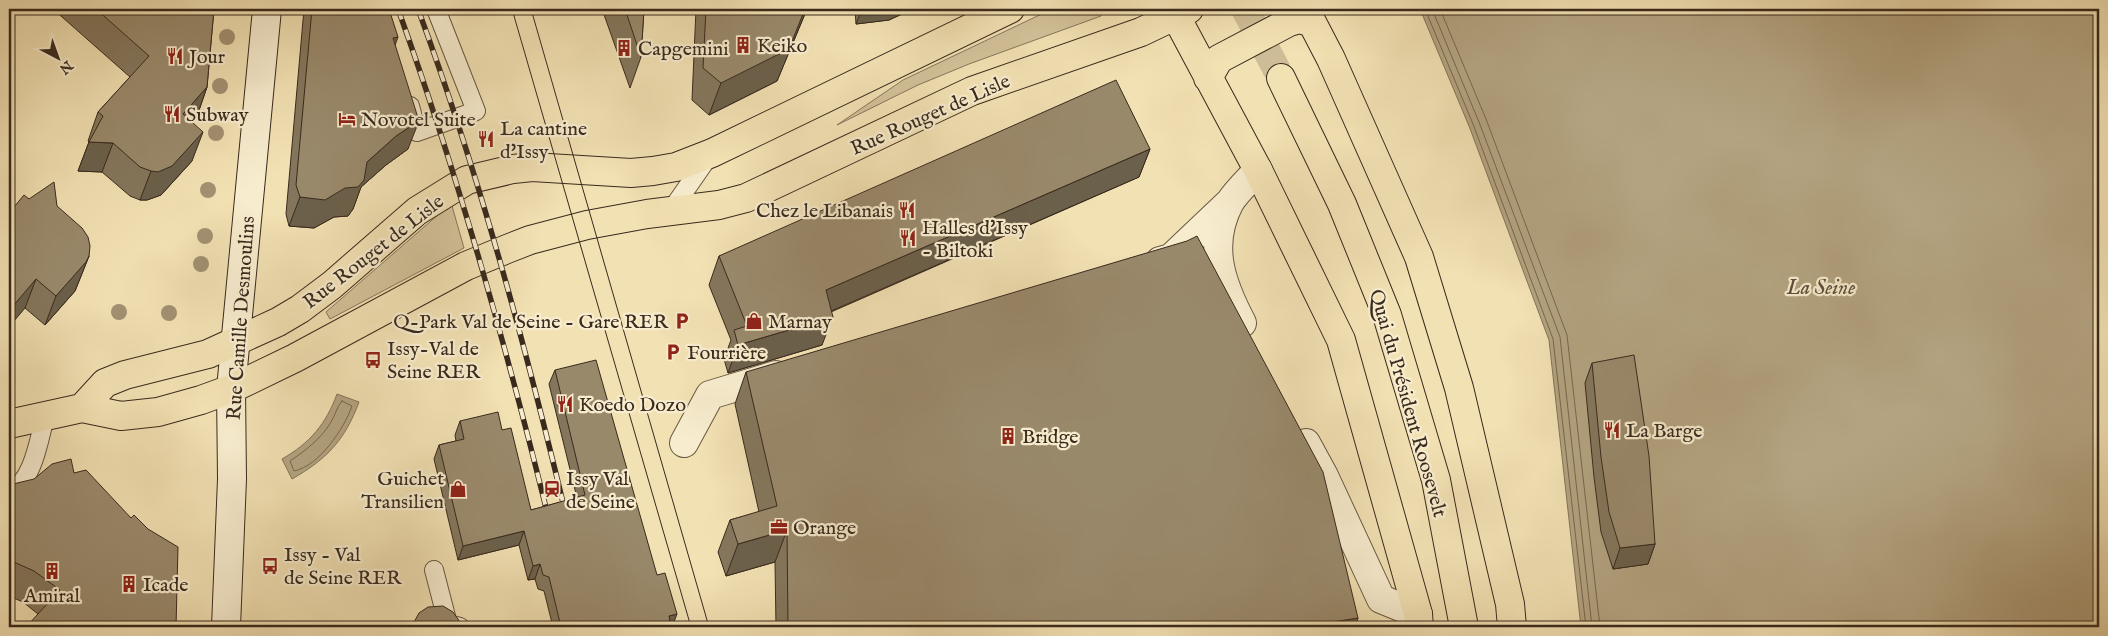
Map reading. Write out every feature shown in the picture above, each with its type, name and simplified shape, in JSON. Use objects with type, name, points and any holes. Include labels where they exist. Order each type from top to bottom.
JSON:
[{"type":"main road","name":"Rue Rouget de Lisle","points":[[82,408],[105,383],[125,375],[208,354],[262,330],[300,309],[353,267],[417,211],[467,180],[513,169],[532,168],[631,173],[676,167],[712,153],[1010,9]]},
{"type":"main road","name":"Rue Rouget de Lisle","points":[[9,424],[82,408],[121,416],[158,412],[201,400],[231,389],[295,358],[466,266],[507,249],[530,240],[587,225],[648,214],[719,205],[746,198],[972,91],[1142,32],[1179,11]]},
{"type":"main road","points":[[1179,11],[1208,78],[1258,170],[1342,340],[1419,621]]},
{"type":"main road","points":[[1208,78],[1218,59],[1289,22],[1309,16],[1331,58],[1418,257],[1459,388],[1510,604],[1512,627]]},
{"type":"main road","name":"Quai du Président Roosevelt","points":[[1281,78],[1342,204],[1387,315],[1436,480],[1464,627]]},
{"type":"street","name":"Rue Camille Desmoulins","points":[[226,627],[232,479],[231,389],[267,9]]},
{"type":"street","points":[[1134,268],[1171,258],[1230,202],[1258,170]]},
{"type":"street","points":[[1230,202],[1217,237],[1219,266],[1228,296],[1254,345]]},
{"type":"street","points":[[684,443],[710,395],[803,367]]},
{"type":"street","points":[[1296,424],[1324,476],[1381,599],[1419,621]]},
{"type":"lane","points":[[407,94],[417,132],[476,111],[436,9]]},
{"type":"lane","name":"Rue Rouget de Lisle","points":[[670,212],[712,153]]},
{"type":"lane","points":[[9,492],[17,487],[31,469],[45,417]]},
{"type":"lane","points":[[434,570],[448,624],[460,627]]},
{"type":"shaded area","points":[[1052,9],[1099,9],[1101,16],[969,64],[918,85],[837,125],[903,80]]},
{"type":"shaded area","points":[[452,206],[464,248],[330,319],[326,312],[439,214]]},
{"type":"water","name":"La Seine","points":[[1420,9],[2099,9],[2099,627],[1581,627],[1549,340],[1469,126]]},
{"type":"water","points":[[337,394],[359,402],[348,427],[325,456],[292,479],[282,459],[301,446],[316,432],[328,415]]},
{"type":"building","points":[[9,9],[12,9],[12,16],[9,20]]},
{"type":"building","points":[[96,9],[214,9],[207,87],[183,114],[203,132],[172,166],[158,172],[151,171],[140,167],[113,143],[89,142],[103,116],[98,112],[149,56]]},
{"type":"building","name":"Novotel Suite","points":[[312,9],[389,9],[398,37],[393,38],[419,121],[396,136],[367,162],[364,180],[358,187],[345,188],[325,200],[300,197],[296,185]]},
{"type":"building","points":[[625,9],[644,9],[641,57]]},
{"type":"building","name":"Keiko","points":[[706,9],[805,9],[789,49],[721,83],[703,68]]},
{"type":"building","name":"Halles d'Issy - Biltoki","points":[[1116,80],[1150,149],[826,290],[833,317],[738,345],[734,330],[747,326],[719,256]]},
{"type":"building","points":[[54,182],[57,206],[82,228],[88,237],[90,246],[89,256],[86,262],[56,296],[36,279],[13,306],[9,306],[9,213],[24,195],[29,199]]},
{"type":"building","name":"Bridge","points":[[1197,236],[1323,472],[1358,618],[1300,627],[788,627],[787,530],[738,544],[730,520],[777,506],[746,372],[1187,241]]},
{"type":"building","name":"La Barge","points":[[1634,355],[1649,456],[1655,544],[1620,548],[1609,512],[1601,457],[1592,363]]},
{"type":"building","points":[[596,360],[657,575],[665,573],[677,614],[669,616],[671,627],[561,627],[549,577],[543,575],[540,564],[533,566],[524,531],[463,546],[439,445],[464,439],[460,421],[498,412],[502,430],[511,428],[531,510],[585,495],[555,370]]},
{"type":"building","points":[[71,459],[74,473],[86,470],[131,518],[134,515],[148,529],[178,547],[176,627],[26,627],[60,590],[34,571],[9,562],[9,485],[34,479],[52,464]]},
{"type":"building","points":[[443,606],[453,612],[461,627],[413,627],[419,613],[428,607]]},
{"type":"tunnel","points":[[1245,9],[1281,78]]},
{"type":"tram line","points":[[512,9],[691,627]]},
{"type":"tram line","points":[[531,9],[709,627]]},
{"type":"railway","points":[[398,9],[441,135],[499,327],[549,520]]},
{"type":"railway","points":[[418,9],[461,134],[500,260],[566,515]]},
{"type":"place","name":"Keiko","points":[[743,45]]},
{"type":"place","name":"Capgemini","points":[[624,48]]},
{"type":"place","name":"Jour","points":[[175,56]]},
{"type":"place","name":"Subway","points":[[172,114]]},
{"type":"place","name":"Novotel Suite","points":[[347,119]]},
{"type":"place","name":"La cantine d'Issy","points":[[486,139]]},
{"type":"place","name":"Chez le Libanais","points":[[907,210]]},
{"type":"place","name":"Halles d'Issy - Biltoki","points":[[908,238]]},
{"type":"place","name":"Q-Park Val de Seine - Gare RER","points":[[682,321]]},
{"type":"place","name":"Marnay","points":[[754,321]]},
{"type":"place","name":"Fourrière","points":[[673,352]]},
{"type":"place","name":"Issy-Val de Seine RER","points":[[373,360]]},
{"type":"place","name":"Koedo Dozo","points":[[565,404]]},
{"type":"place","name":"La Barge","points":[[1612,430]]},
{"type":"place","name":"Bridge","points":[[1008,436]]},
{"type":"place","name":"Guichet Transilien","points":[[458,489]]},
{"type":"place","name":"Issy Val de Seine","points":[[552,489]]},
{"type":"place","name":"Orange","points":[[779,527]]},
{"type":"place","name":"Issy - Val de Seine RER","points":[[270,566]]},
{"type":"place","name":"Amiral","points":[[52,571]]},
{"type":"place","name":"Icade","points":[[129,584]]}]
